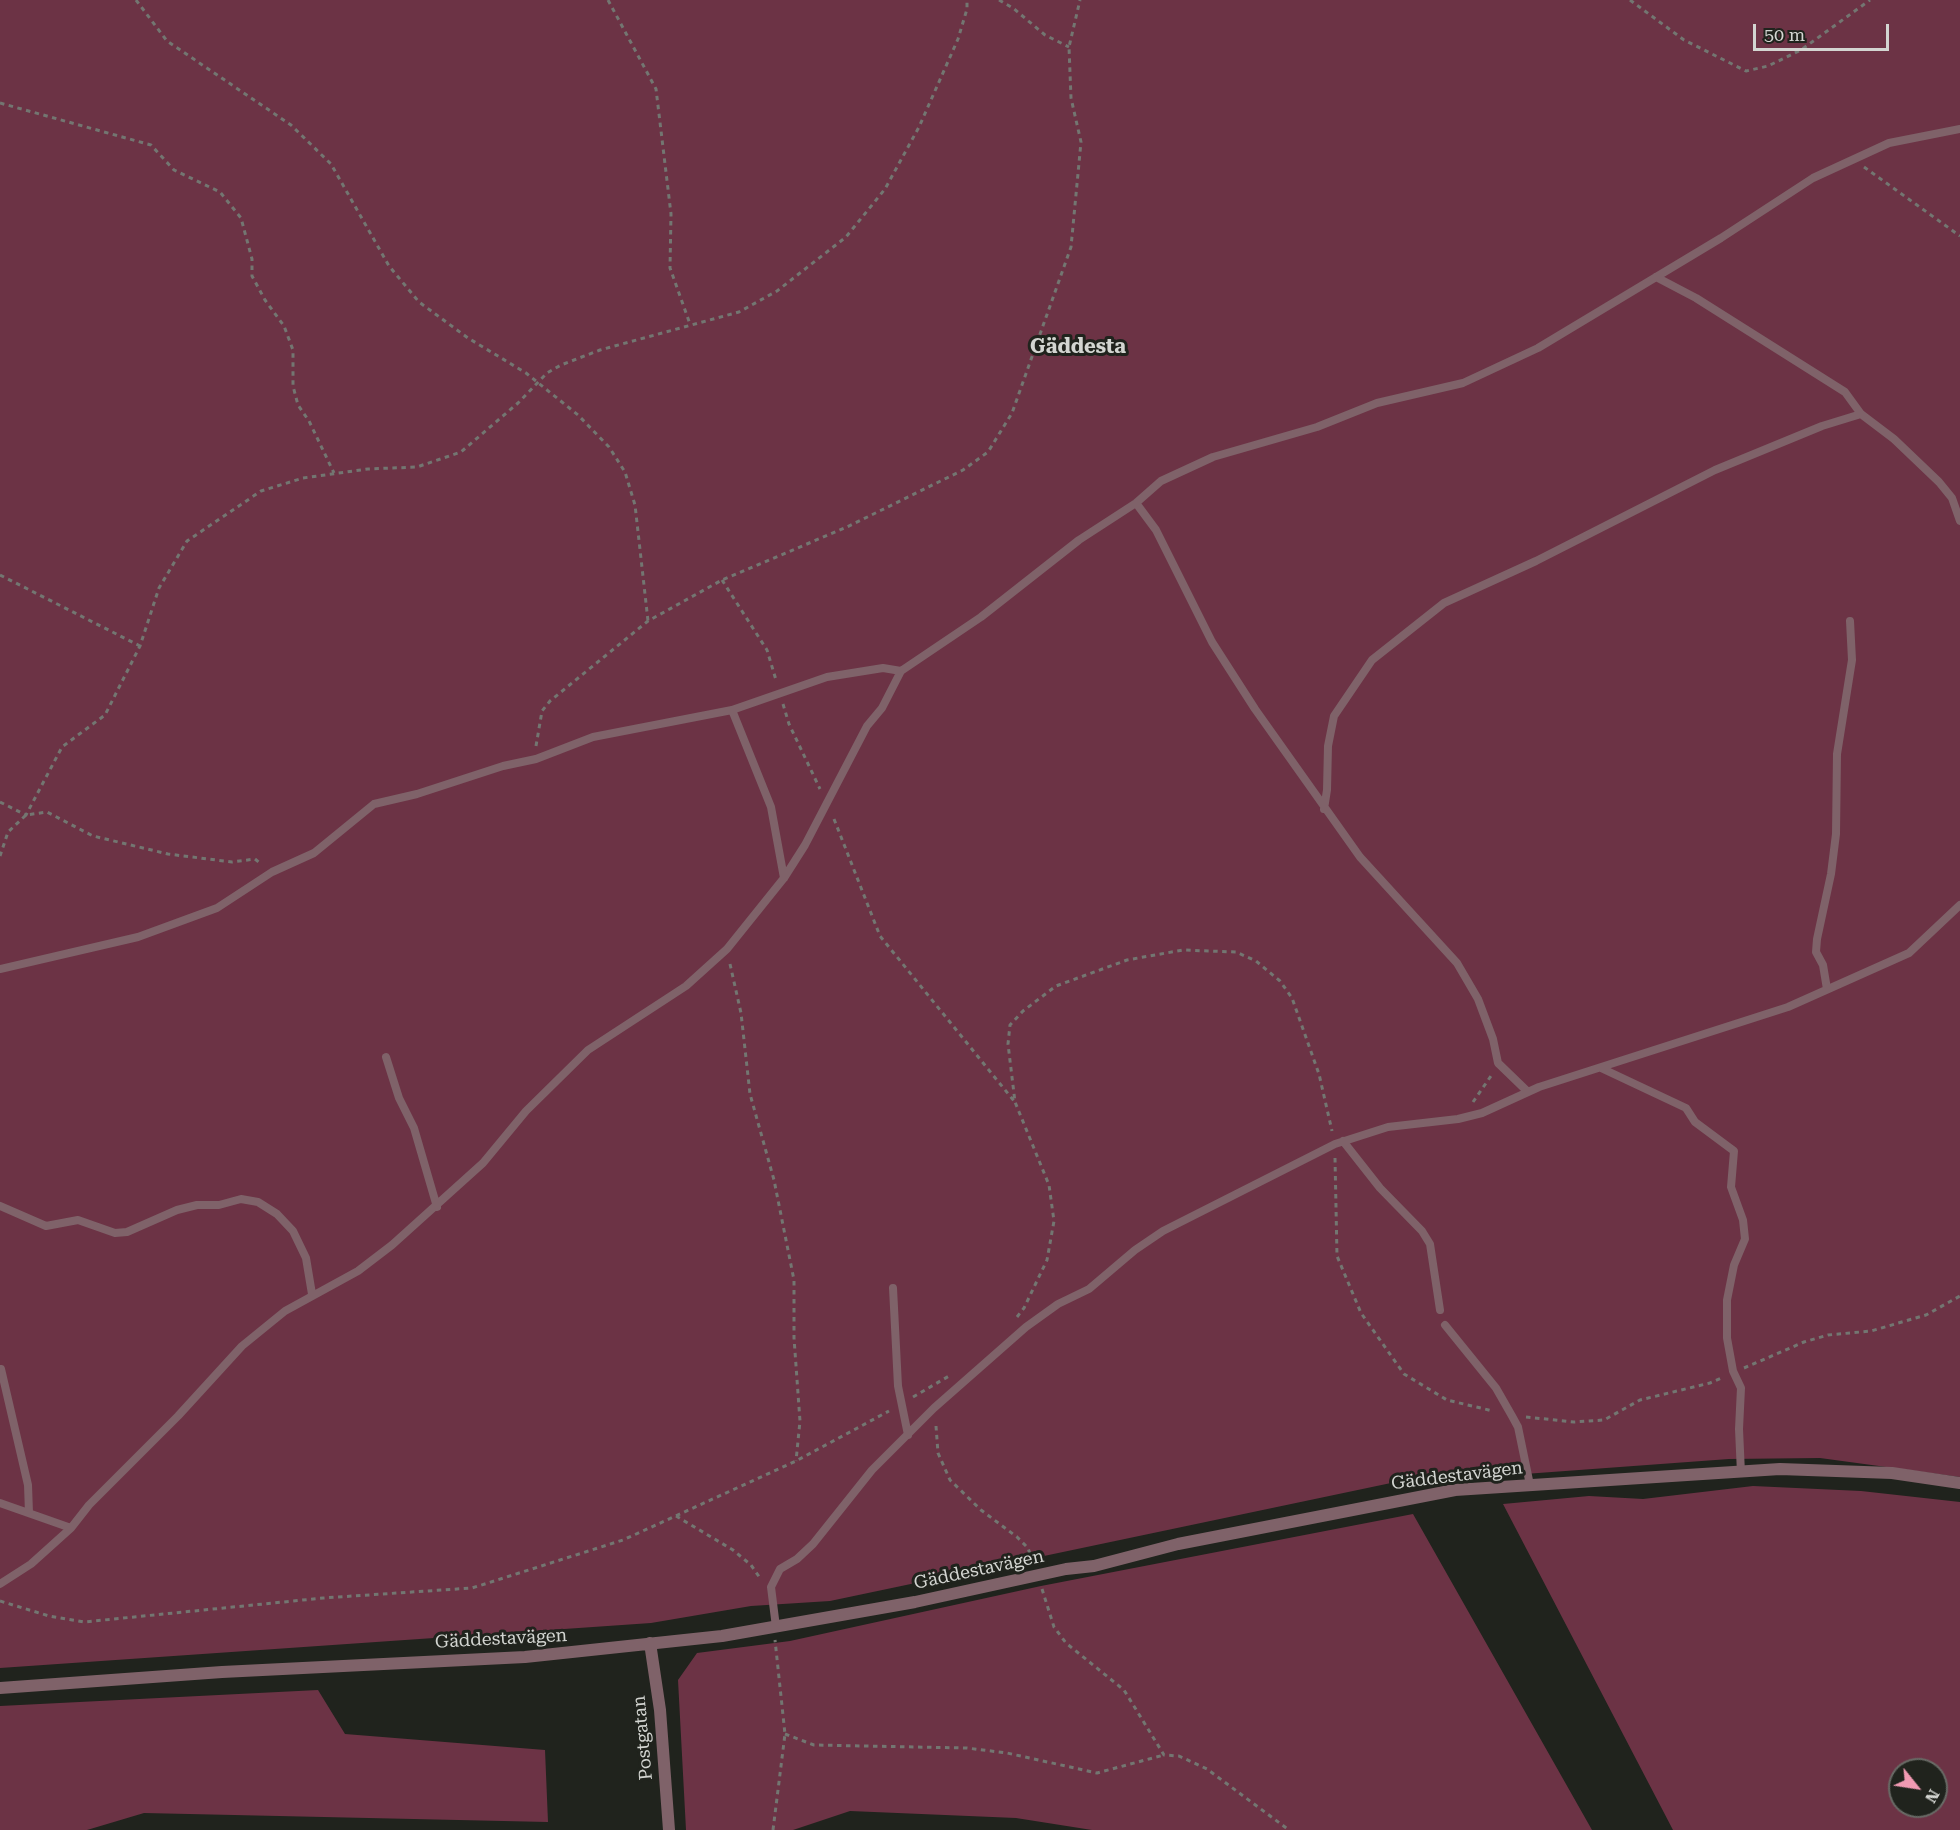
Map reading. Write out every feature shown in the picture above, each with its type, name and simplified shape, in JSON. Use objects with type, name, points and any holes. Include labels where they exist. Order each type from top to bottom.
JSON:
[{"type":"street","name":"Gäddestavägen","points":[[0,1688],[246,1671],[525,1657],[776,1627],[1094,1566],[1178,1544],[1455,1490],[1780,1470],[1892,1473],[1960,1483]]},
{"type":"street","name":"Postgatan","points":[[650,1643],[660,1710],[669,1830]]},
{"type":"lane","points":[[0,1584],[31,1564],[71,1528],[89,1505],[178,1416],[242,1346],[285,1311],[312,1294],[358,1271],[437,1207],[483,1163],[542,1094],[588,1050],[686,986],[727,949],[784,878],[827,804],[867,726],[882,708],[901,671],[981,617],[1079,540],[1136,503],[1161,481],[1213,457],[1317,427],[1377,403],[1463,383],[1538,348],[1785,198],[1813,178],[1889,143],[1960,129]]},
{"type":"lane","points":[[1656,277],[1696,298],[1845,392],[1861,414],[1894,439],[1939,482],[1952,498],[1960,521]]},
{"type":"lane","points":[[1324,809],[1328,790],[1328,746],[1334,716],[1372,660],[1444,603],[1536,561],[1715,470],[1822,426],[1861,414]]},
{"type":"lane","points":[[1136,503],[1156,530],[1212,642],[1324,809],[1360,857],[1457,963],[1470,982],[1493,1039],[1498,1063],[1528,1092]]},
{"type":"lane","points":[[1827,989],[1822,965],[1816,952],[1836,834],[1837,754],[1852,660],[1850,621]]},
{"type":"lane","points":[[0,969],[138,937],[217,908],[272,872],[314,853],[374,804],[417,794],[503,766],[536,759],[593,737],[732,710],[827,677],[883,668],[901,671]]},
{"type":"lane","points":[[732,710],[771,807],[784,878]]},
{"type":"lane","points":[[776,1627],[771,1587],[780,1569],[797,1559],[813,1544],[872,1470],[934,1408],[1026,1327],[1058,1304],[1089,1289],[1135,1250],[1163,1231],[1343,1142],[1388,1127],[1458,1119],[1482,1113],[1528,1092],[1762,1016],[1908,953],[1960,905]]},
{"type":"lane","points":[[386,1057],[399,1098],[418,1139],[437,1207]]},
{"type":"lane","points":[[1601,1068],[1686,1108],[1695,1122],[1734,1151],[1731,1187],[1743,1220],[1745,1239],[1734,1265],[1727,1300],[1727,1338],[1733,1371],[1741,1388],[1739,1429],[1741,1473]]},
{"type":"lane","points":[[1343,1142],[1430,1244],[1440,1310]]},
{"type":"lane","points":[[0,1206],[46,1226],[78,1220],[115,1233],[127,1232],[177,1210],[198,1205],[219,1205],[241,1199],[258,1202],[277,1214],[293,1231],[306,1258],[312,1294]]},
{"type":"lane","points":[[893,1288],[898,1386],[908,1435]]},
{"type":"lane","points":[[1445,1325],[1496,1388],[1518,1427],[1530,1485]]},
{"type":"lane","points":[[1,1369],[28,1485],[29,1513]]},
{"type":"lane","points":[[0,1503],[71,1528]]},
{"type":"path","points":[[136,0],[167,41],[291,124],[331,164],[388,266],[419,303],[539,384],[578,415],[609,447],[625,472],[635,505],[648,621]]},
{"type":"path","points":[[608,0],[656,89],[671,214],[670,268],[690,324]]},
{"type":"path","points":[[0,856],[8,832],[26,815],[62,747],[105,715],[140,646],[159,588],[187,541],[261,491],[303,478],[368,469],[417,467],[461,452],[539,384],[547,373],[580,356],[739,312],[777,291],[846,237],[885,189],[918,127],[958,39],[968,9],[967,0]]},
{"type":"path","points":[[999,0],[1013,8],[1045,35],[1069,47]]},
{"type":"path","points":[[536,759],[537,730],[542,711],[550,701],[648,621],[722,579],[847,527],[963,470],[988,452],[1012,413],[1071,247],[1082,142],[1071,98],[1069,47],[1080,0]]},
{"type":"path","points":[[1630,0],[1684,40],[1746,71],[1768,66],[1801,50],[1870,0]]},
{"type":"path","points":[[0,103],[151,145],[174,170],[220,192],[241,218],[252,259],[252,276],[265,300],[284,326],[292,350],[293,386],[298,405],[309,421],[334,474]]},
{"type":"path","points":[[1852,159],[1896,187],[1960,236]]},
{"type":"path","points":[[0,575],[140,646]]},
{"type":"path","points":[[722,579],[767,650],[789,724],[827,804],[880,936],[1015,1102]]},
{"type":"path","points":[[0,802],[26,815],[47,812],[93,836],[168,854],[232,862],[255,860],[272,872]]},
{"type":"path","points":[[727,949],[741,1013],[750,1095],[774,1180],[794,1280],[794,1338],[800,1421],[796,1461]]},
{"type":"path","points":[[1458,1119],[1487,1082],[1498,1063]]},
{"type":"path","points":[[934,1408],[938,1453],[950,1480],[981,1510],[1028,1548],[1054,1627],[1066,1642],[1124,1690],[1164,1755]]},
{"type":"path","points":[[676,1516],[733,1550],[751,1565],[771,1594]]},
{"type":"path","points":[[773,1830],[785,1734],[779,1669],[774,1645],[776,1627]]},
{"type":"path","points":[[785,1734],[814,1745],[967,1748],[1007,1753],[1097,1773],[1164,1755],[1179,1756],[1207,1768],[1289,1830]]},
{"type":"shaded area","points":[[0,0],[1960,0],[1960,1477],[1820,1458],[1729,1459],[1470,1478],[1410,1479],[830,1601],[751,1606],[651,1623],[0,1668]]},
{"type":"shaded area","points":[[1753,1486],[1861,1491],[1960,1502],[1960,1830],[1673,1830],[1503,1504],[1589,1496],[1643,1499]]},
{"type":"shaded area","points":[[1413,1514],[1592,1830],[1092,1830],[1016,1818],[850,1811],[793,1830],[686,1830],[678,1680],[697,1653],[790,1641],[1041,1586]]},
{"type":"shaded area","points":[[318,1690],[345,1734],[545,1750],[548,1822],[144,1813],[87,1830],[0,1830],[0,1706]]},
{"type":"district","name":"Gäddesta","points":[[1078,347]]}]
